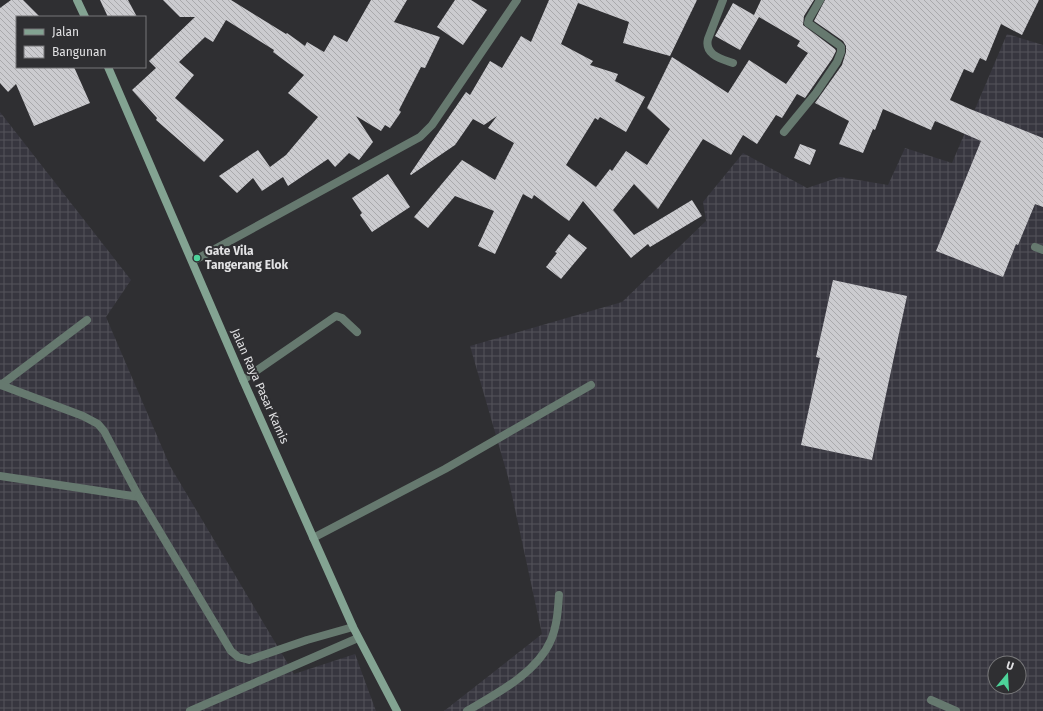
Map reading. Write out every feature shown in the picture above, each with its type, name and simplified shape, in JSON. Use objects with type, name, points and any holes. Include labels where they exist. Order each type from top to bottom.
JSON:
[{"type":"main road","points":[[77,0],[85,16]]},
{"type":"main road","name":"Jalan Raya Pasar Kamis","points":[[108,68],[313,538],[358,638],[397,711]]},
{"type":"street","points":[[192,261],[420,137],[432,125],[516,0]]},
{"type":"street","points":[[723,0],[707,42],[710,52],[734,62]]},
{"type":"street","points":[[784,132],[816,93],[837,62],[841,52],[841,47],[839,45],[808,23],[820,0]]},
{"type":"street","points":[[243,380],[336,316],[342,318],[357,332]]},
{"type":"street","points":[[0,385],[87,320]]},
{"type":"street","points":[[0,385],[84,416],[98,424],[104,431],[139,497],[231,651],[238,657],[249,660],[307,640],[353,627]]},
{"type":"street","points":[[313,538],[445,469],[591,385]]},
{"type":"street","points":[[0,476],[139,497]]},
{"type":"street","points":[[467,711],[497,694],[531,669],[547,649],[557,618],[559,595]]},
{"type":"street","points":[[190,711],[358,638]]},
{"type":"street","points":[[932,700],[956,711]]},
{"type":"shaded area","points":[[1007,34],[1043,45],[1043,711],[444,711],[542,634],[508,477],[470,346],[622,302],[706,221],[703,202],[743,153],[807,188],[840,177],[888,185],[905,148],[952,163]]},
{"type":"shaded area","points":[[0,112],[131,280],[106,317],[170,466],[294,674],[355,654],[376,711],[0,711]]},
{"type":"building","points":[[11,0],[23,0],[39,16],[16,16],[16,68],[74,68],[90,103],[34,126],[16,84],[8,92],[0,83],[0,8]]},
{"type":"building","points":[[100,0],[128,0],[136,16],[108,16]]},
{"type":"building","points":[[163,0],[231,0],[286,34],[287,33],[305,46],[307,42],[324,52],[334,35],[347,42],[371,0],[407,0],[394,22],[440,37],[425,68],[421,67],[399,110],[401,112],[390,128],[385,125],[381,131],[356,116],[373,142],[359,160],[349,153],[335,167],[328,159],[288,186],[283,177],[262,191],[253,178],[237,193],[219,176],[258,150],[270,167],[286,155],[318,117],[288,93],[304,75],[273,52],[274,50],[226,20],[213,42],[205,37],[179,62],[194,75],[175,98],[224,140],[204,162],[156,120],[157,118],[132,90],[156,68],[149,61],[195,17],[180,17]]},
{"type":"building","points":[[455,0],[471,0],[487,10],[463,45],[437,27]]},
{"type":"building","points":[[549,0],[697,0],[670,56],[623,43],[629,22],[578,3],[561,44],[593,61],[590,65],[618,74],[615,81],[645,97],[626,132],[600,117],[598,120],[595,118],[566,165],[596,187],[610,169],[612,171],[626,151],[647,165],[670,129],[647,108],[672,57],[728,93],[749,60],[786,84],[808,53],[797,46],[800,41],[759,17],[740,50],[715,36],[733,3],[754,15],[761,0],[814,0],[804,16],[803,25],[836,51],[805,98],[797,94],[782,118],[776,115],[757,144],[743,135],[731,155],[703,139],[658,209],[634,184],[613,210],[634,235],[692,200],[702,216],[650,247],[648,244],[631,258],[583,201],[569,221],[534,195],[532,199],[523,194],[495,254],[478,246],[494,211],[455,196],[428,228],[414,217],[462,160],[495,180],[514,143],[488,128],[497,116],[484,125],[473,119],[455,145],[411,175],[410,174],[466,92],[470,95],[490,61],[502,68],[521,36],[531,42]]},
{"type":"building","points":[[825,0],[1039,0],[1022,35],[1001,24],[986,61],[980,58],[973,73],[964,69],[950,100],[1043,138],[1043,207],[1035,204],[1018,245],[1016,244],[1003,277],[936,251],[981,141],[935,121],[931,130],[883,109],[875,130],[873,129],[863,153],[839,144],[849,121],[815,103],[842,65],[846,52],[846,46],[843,41],[814,21]]},
{"type":"building","points":[[800,144],[816,150],[810,165],[794,158]]},
{"type":"building","points":[[388,174],[410,207],[372,232],[360,215],[362,213],[352,198]]},
{"type":"building","points":[[569,234],[587,248],[561,279],[546,267]]},
{"type":"building","points":[[833,280],[907,296],[872,460],[801,445],[820,358],[816,357]]},
{"type":"place","name":"Gate Vila Tangerang Elok","points":[[197,258]]}]
